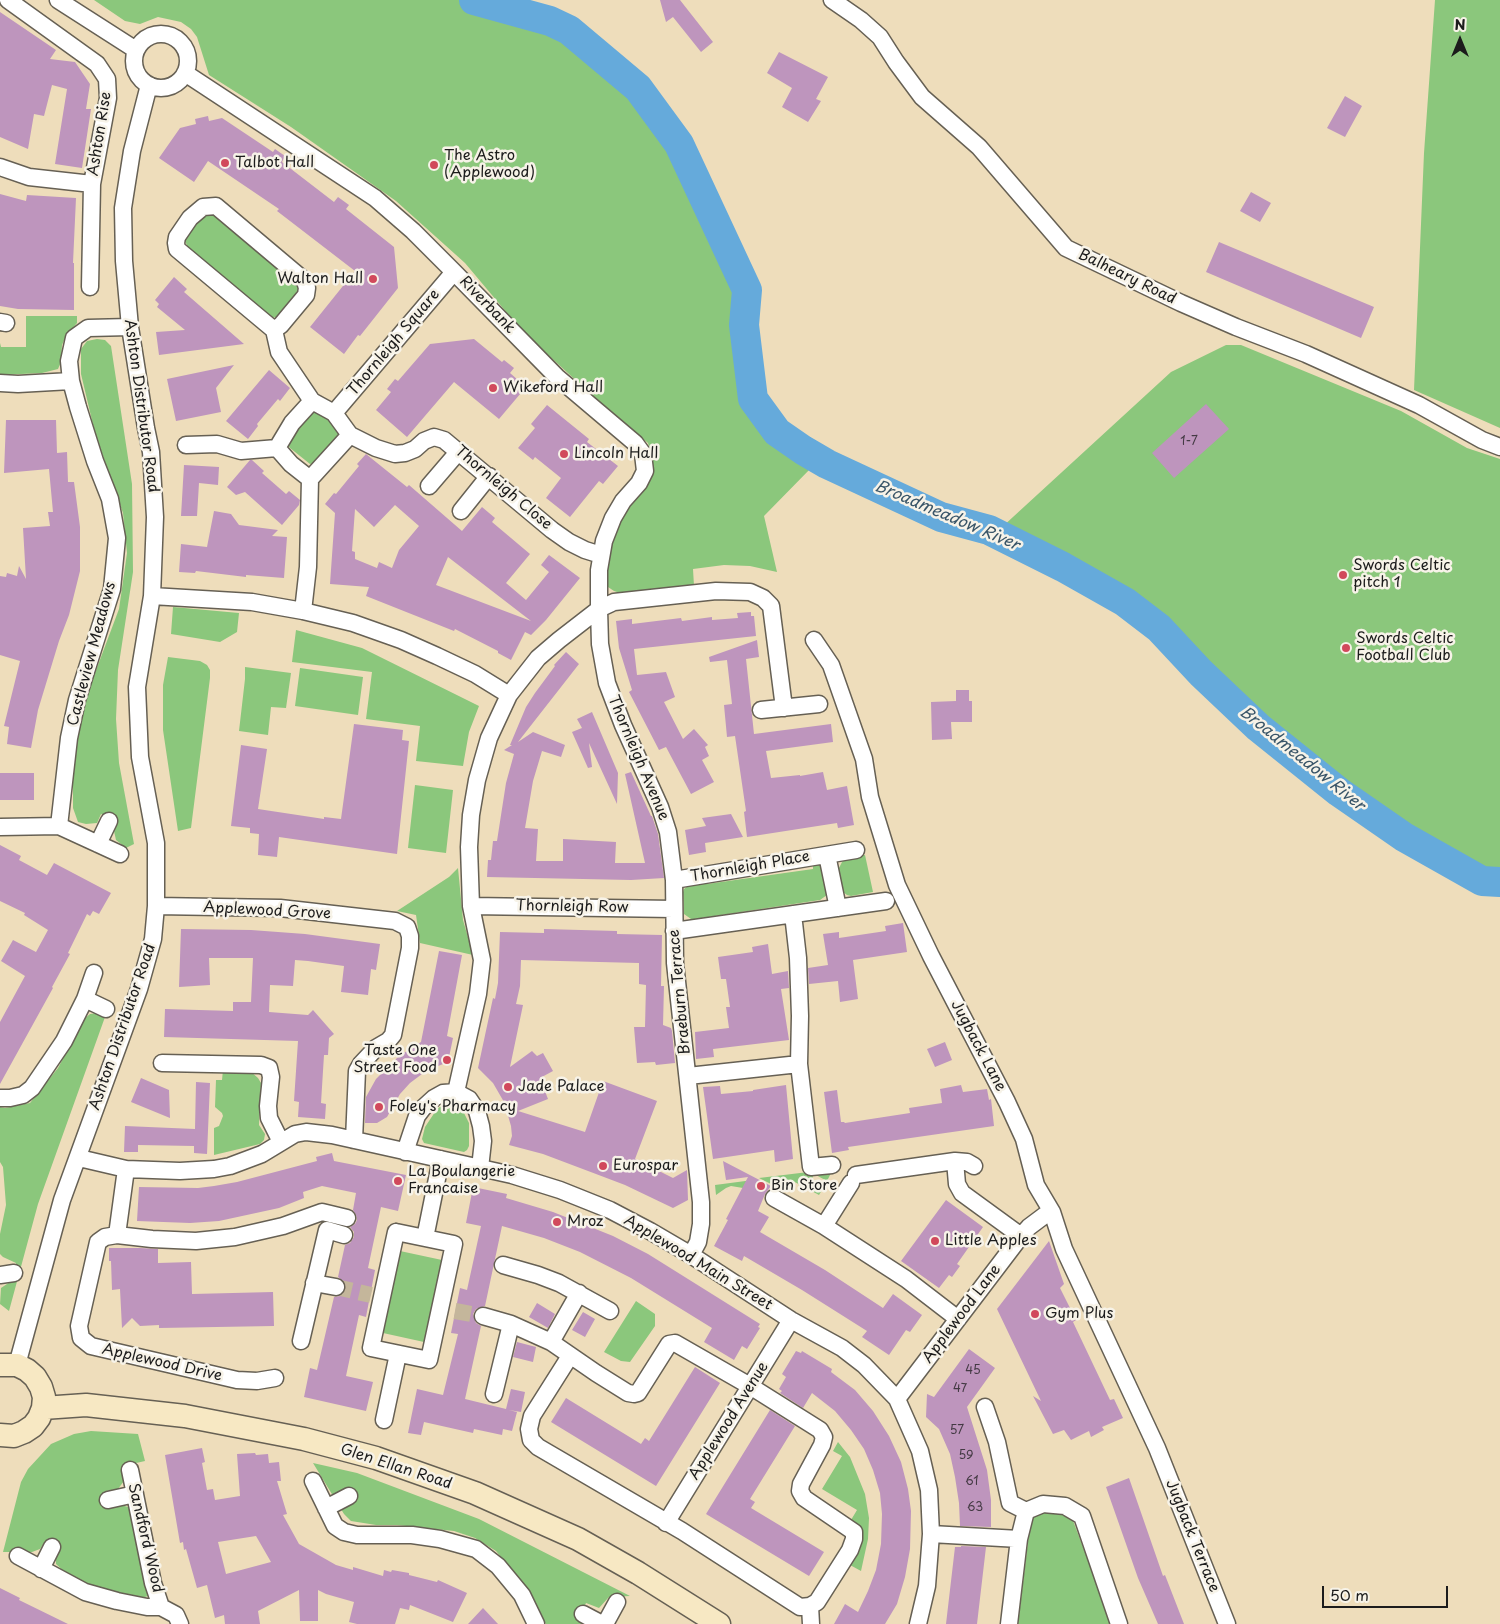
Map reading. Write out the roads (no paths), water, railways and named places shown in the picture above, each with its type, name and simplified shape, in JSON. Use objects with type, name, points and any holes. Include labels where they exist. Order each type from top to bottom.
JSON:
[{"type":"street","name":"Ashton Rise","points":[[8,0],[98,64],[107,79],[108,98],[92,184],[90,287]]},
{"type":"street","points":[[58,0],[136,50]]},
{"type":"street","name":"Balheary Road","points":[[832,0],[861,20],[880,37],[922,97],[979,147],[1066,248],[1181,303],[1306,354],[1419,405],[1482,440],[1500,447]]},
{"type":"street","points":[[155,34],[172,36],[180,41],[188,56],[188,65],[185,73],[180,80],[166,88],[149,85],[137,74],[134,58],[136,50],[147,37],[155,34]]},
{"type":"street","name":"Riverbank","points":[[185,73],[375,198],[413,231],[557,378],[635,443],[643,454],[645,472],[639,483],[623,501],[613,518],[604,541],[601,554],[599,609]]},
{"type":"street","name":"Ashton Distributor Road","points":[[8,1365],[62,1200],[79,1158],[139,989],[153,939],[156,906],[156,843],[140,757],[137,687],[152,596],[155,517],[151,452],[130,327],[124,261],[123,208],[132,151],[149,85]]},
{"type":"street","points":[[0,166],[29,177],[92,184]]},
{"type":"street","points":[[274,330],[281,325],[306,295],[307,288],[304,281],[216,206],[203,207],[190,218],[177,237],[177,249],[274,330],[279,352],[312,401],[334,414],[350,435],[310,479],[308,567],[303,611]]},
{"type":"street","name":"Thornleigh Square","points":[[334,414],[454,272]]},
{"type":"street","name":"Castleview Meadows","points":[[58,826],[69,738],[77,700],[112,589],[117,538],[110,498],[95,461],[71,381],[69,361],[74,338],[88,328],[130,327]]},
{"type":"street","points":[[0,384],[71,381]]},
{"type":"street","points":[[277,448],[292,423],[312,401]]},
{"type":"street","name":"Thornleigh Close","points":[[350,435],[376,448],[395,454],[405,454],[424,441],[434,437],[444,440],[552,530],[585,550],[601,554]]},
{"type":"street","points":[[186,445],[217,444],[241,451],[277,448]]},
{"type":"street","points":[[277,448],[310,479]]},
{"type":"street","points":[[429,486],[458,451]]},
{"type":"street","points":[[461,511],[489,476]]},
{"type":"street","points":[[456,1092],[478,994],[482,960],[471,906],[469,847],[476,780],[489,738],[509,695],[538,658],[599,609],[614,602],[716,590],[750,592],[763,598],[771,606],[784,708]]},
{"type":"street","points":[[152,596],[252,602],[303,611],[353,624],[401,640],[475,674],[509,695]]},
{"type":"street","name":"Thornleigh Avenue","points":[[599,609],[600,644],[607,684],[623,725],[660,807],[668,832],[674,880],[674,909]]},
{"type":"street","name":"Jugback Lane","points":[[814,640],[831,665],[864,760],[870,797],[897,885],[931,956],[1007,1102],[1024,1140],[1036,1185],[1052,1212],[1064,1249],[1156,1448]]},
{"type":"street","points":[[760,710],[820,704]]},
{"type":"street","points":[[98,844],[108,821]]},
{"type":"street","points":[[0,827],[58,826],[120,854]]},
{"type":"street","name":"Thornleigh Place","points":[[674,880],[856,850]]},
{"type":"street","name":"Thornleigh Place","points":[[826,855],[838,908]]},
{"type":"street","points":[[674,931],[886,901]]},
{"type":"street","name":"Applewood Grove","points":[[156,906],[280,908],[395,921],[407,927],[410,936],[410,948],[393,1035],[388,1041],[376,1048],[361,1064],[358,1071],[354,1140]]},
{"type":"street","name":"Thornleigh Row","points":[[471,906],[674,909]]},
{"type":"street","name":"Braeburn Terrace","points":[[674,909],[675,963],[688,1076]]},
{"type":"street","points":[[793,914],[798,958],[799,1064],[811,1167],[832,1164]]},
{"type":"street","points":[[0,1098],[23,1095],[32,1088],[64,1041],[94,973]]},
{"type":"street","points":[[84,999],[106,1009]]},
{"type":"street","points":[[162,1064],[261,1065],[269,1068],[271,1077],[268,1106],[270,1118],[281,1142]]},
{"type":"street","points":[[691,1255],[698,1242],[701,1224],[701,1202],[688,1076],[799,1064]]},
{"type":"street","points":[[406,1152],[417,1116],[423,1108],[443,1093],[456,1092],[469,1099],[476,1111],[481,1126],[483,1141],[480,1168]]},
{"type":"street","name":"Applewood Main Street","points":[[79,1158],[126,1169],[180,1171],[214,1169],[230,1166],[262,1154],[296,1134],[306,1132],[354,1140],[480,1168],[560,1190],[610,1210],[691,1255],[791,1320],[842,1348],[864,1366],[897,1399],[922,1459],[930,1490],[931,1534],[927,1586],[918,1624]]},
{"type":"street","points":[[425,1238],[441,1160]]},
{"type":"street","points":[[955,1161],[957,1184],[962,1193],[1021,1236]]},
{"type":"street","points":[[824,1226],[853,1179],[955,1161],[967,1162],[974,1166]]},
{"type":"street","points":[[126,1169],[117,1235],[196,1241],[235,1237],[283,1226],[322,1212],[347,1218]]},
{"type":"street","points":[[774,1198],[824,1226],[906,1278],[958,1319]]},
{"type":"street","name":"Applewood Lane","points":[[897,1399],[1021,1236],[1029,1227],[1052,1212]]},
{"type":"street","points":[[301,1341],[326,1230],[344,1235]]},
{"type":"street","points":[[396,1232],[425,1238],[454,1244],[448,1311],[429,1360],[370,1348],[376,1296],[396,1232]]},
{"type":"street","name":"Applewood Drive","points":[[117,1235],[105,1237],[98,1242],[79,1326],[81,1338],[91,1346],[237,1380],[257,1381],[275,1378]]},
{"type":"street","points":[[503,1265],[560,1283],[610,1311]]},
{"type":"street","points":[[314,1283],[336,1287]]},
{"type":"street","points":[[551,1342],[579,1293]]},
{"type":"street","points":[[483,1316],[511,1324],[551,1342],[570,1356],[634,1394],[638,1393],[669,1344],[675,1343],[750,1386],[820,1430],[824,1437],[822,1445],[800,1491],[804,1498],[854,1532],[854,1540],[850,1550],[817,1602],[810,1606],[800,1607],[666,1523],[538,1447],[531,1440],[529,1428],[532,1416],[570,1356]]},
{"type":"street","name":"Applewood Avenue","points":[[666,1523],[791,1320]]},
{"type":"street","points":[[494,1394],[511,1324]]},
{"type":"street","points":[[384,1420],[398,1354]]},
{"type":"street","points":[[1,1442],[24,1432],[36,1422],[43,1408],[44,1397],[35,1377],[27,1370],[8,1365]]},
{"type":"street","name":"Glen Ellan Road","points":[[43,1408],[86,1405],[185,1416],[304,1439],[376,1458],[474,1493],[578,1539],[638,1573],[719,1624]]},
{"type":"street","points":[[985,1407],[997,1442],[1010,1503],[1026,1511],[1043,1504],[1065,1506],[1082,1516],[1119,1624]]},
{"type":"street","name":"Jugback Terrace","points":[[1156,1448],[1227,1624]]},
{"type":"street","name":"Sandford Wood","points":[[130,1470],[153,1582],[162,1607]]},
{"type":"street","points":[[313,1481],[335,1526],[344,1532],[357,1535],[412,1535],[440,1539],[476,1549],[498,1566],[522,1595],[536,1624]]},
{"type":"street","points":[[108,1500],[135,1494]]},
{"type":"street","points":[[326,1508],[349,1496]]},
{"type":"street","points":[[1009,1624],[1020,1540],[1026,1511]]},
{"type":"street","points":[[931,1534],[1020,1540]]},
{"type":"street","points":[[41,1569],[52,1547]]},
{"type":"street","name":"Sandford Wood","points":[[18,1556],[85,1592],[147,1607],[162,1607],[176,1616],[180,1624]]},
{"type":"street","points":[[583,1614],[603,1624],[617,1602]]},
{"type":"street","points":[[810,1606],[811,1624]]},
{"type":"waterway","name":"Broadmeadow River","points":[[474,0],[550,21],[569,30],[638,88],[679,144],[747,290],[744,325],[753,399],[777,432],[827,464],[941,517],[989,530],[1063,567],[1125,602],[1159,628],[1201,673],[1258,727],[1339,792],[1404,837],[1482,881],[1500,882]]},
{"type":"tunnel","points":[[336,1287],[371,1295]]},
{"type":"tunnel","points":[[455,1311],[483,1316]]},
{"type":"place","name":"Talbot Hall","points":[[225,163]]},
{"type":"place","name":"The Astro (Applewood)","points":[[434,165]]},
{"type":"place","name":"Walton Hall","points":[[373,279]]},
{"type":"place","name":"Wikeford Hall","points":[[493,388]]},
{"type":"place","name":"Lincoln Hall","points":[[564,454]]},
{"type":"place","name":"Swords Celtic pitch 1","points":[[1343,575]]},
{"type":"place","name":"Swords Celtic Football Club","points":[[1346,648]]},
{"type":"place","name":"Taste One Street Food","points":[[447,1060]]},
{"type":"place","name":"Jade Palace","points":[[508,1087]]},
{"type":"place","name":"Foley's Pharmacy","points":[[379,1107]]},
{"type":"place","name":"Eurospar","points":[[603,1166]]},
{"type":"place","name":"La Boulangerie Francaise","points":[[398,1181]]},
{"type":"place","name":"Bin Store","points":[[761,1186]]},
{"type":"place","name":"Mroz","points":[[557,1222]]},
{"type":"place","name":"Little Apples","points":[[935,1241]]},
{"type":"place","name":"Gym Plus","points":[[1035,1314]]}]
